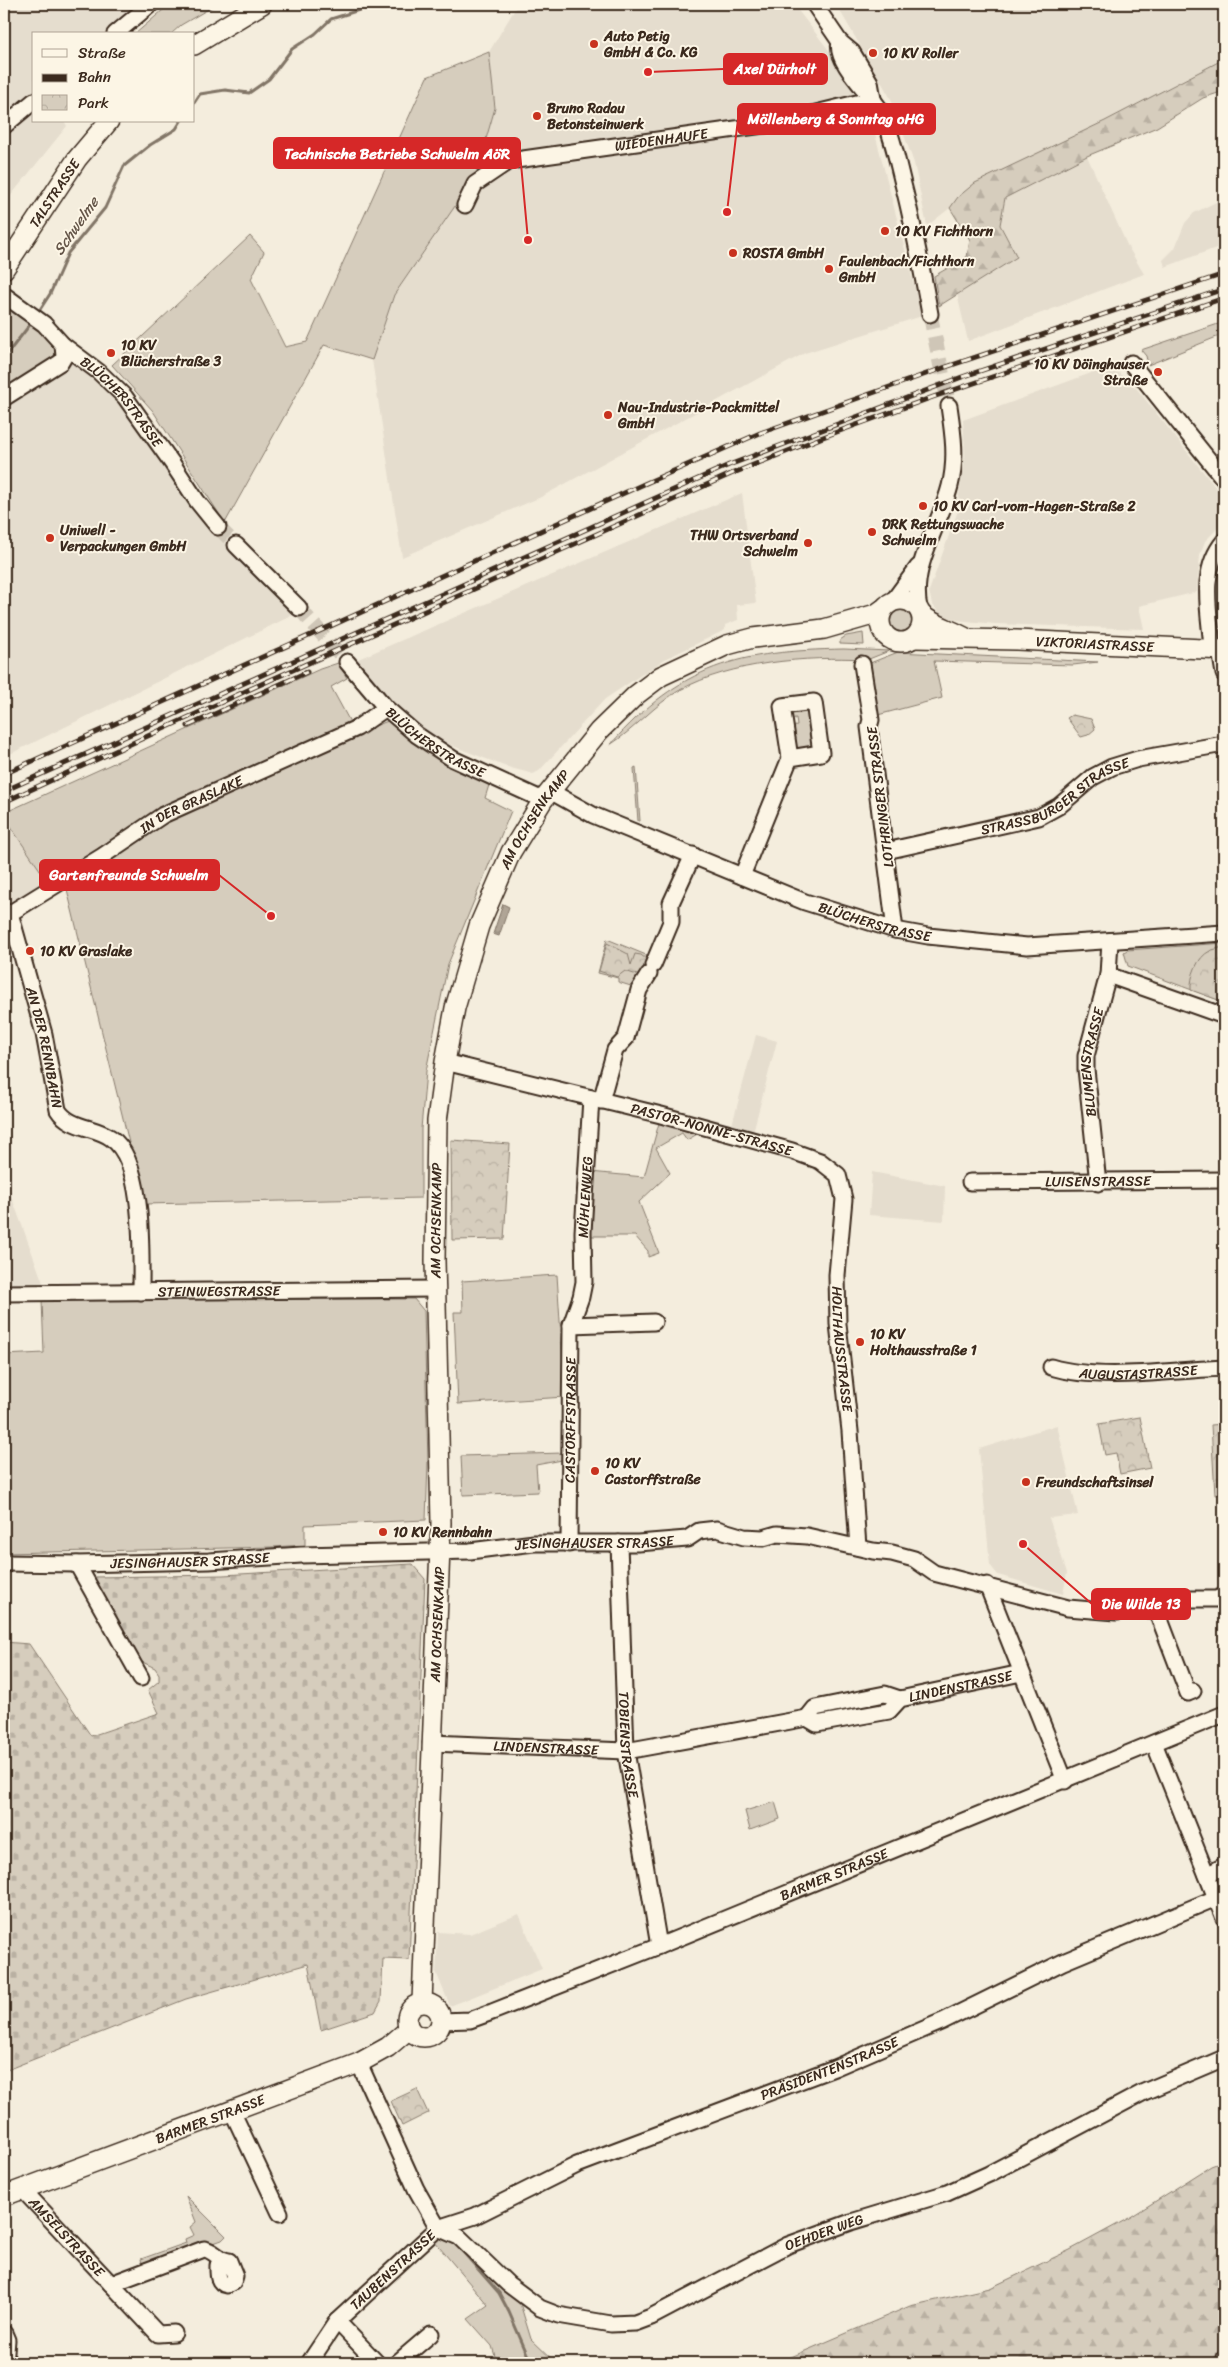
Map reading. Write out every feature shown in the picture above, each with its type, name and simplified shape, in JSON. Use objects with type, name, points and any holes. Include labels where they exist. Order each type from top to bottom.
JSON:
[{"type":"main road","points":[[195,44],[219,27],[262,4]]},
{"type":"main road","name":"TALSTRASSE","points":[[4,269],[77,159],[108,122]]},
{"type":"main road","points":[[907,600],[920,611],[922,628],[914,638],[897,642],[891,640],[883,632],[880,620],[888,605],[907,600]]},
{"type":"main road","name":"AM OCHSENKAMP","points":[[422,2002],[440,1551],[441,1446],[436,1289],[437,1130],[444,1062],[455,1008],[479,926],[511,852],[546,795],[614,715],[662,676],[727,645],[753,638],[824,629],[876,614],[888,605]]},
{"type":"main road","name":"VIKTORIASTRASSE","points":[[920,611],[937,625],[966,638]]},
{"type":"main road","name":"AM OCHSENKAMP","points":[[824,629],[883,632]]},
{"type":"main road","name":"VIKTORIASTRASSE","points":[[914,638],[928,637],[945,640],[966,638],[1219,650]]},
{"type":"main road","points":[[422,2002],[428,2003],[438,2010],[441,2021],[437,2030],[430,2036],[420,2036],[409,2029],[406,2020],[408,2012],[414,2005],[422,2002]]},
{"type":"main road","name":"BARMER STRASSE","points":[[4,2196],[359,2062],[388,2048],[409,2029]]},
{"type":"street","points":[[118,32],[151,4]]},
{"type":"street","points":[[814,4],[840,42],[839,52],[861,88],[873,99],[881,112],[895,151],[917,242],[930,314]]},
{"type":"street","name":"WIEDENHAUFE","points":[[464,205],[476,184],[510,161],[771,124],[873,99]]},
{"type":"street","points":[[4,126],[32,103]]},
{"type":"street","name":"BLÜCHERSTRASSE","points":[[4,295],[29,315],[44,324],[63,345],[78,355],[124,397],[197,501],[218,527]]},
{"type":"street","points":[[4,398],[61,362],[64,357],[63,345]]},
{"type":"street","points":[[1132,363],[1224,479]]},
{"type":"street","points":[[920,611],[916,588],[923,560],[951,484],[954,446],[950,406]]},
{"type":"street","points":[[1224,541],[1213,558],[1207,583],[1224,674]]},
{"type":"street","points":[[236,546],[299,608]]},
{"type":"street","points":[[888,605],[923,560]]},
{"type":"street","name":"BLÜCHERSTRASSE","points":[[347,662],[386,708],[416,735],[453,759],[546,795],[806,902],[895,930],[927,936],[1027,946],[1224,933]]},
{"type":"street","name":"LOTHRINGER STRASSE","points":[[862,664],[871,720],[869,727],[895,930]]},
{"type":"street","name":"IN DER GRASLAKE","points":[[7,915],[101,857],[163,815],[357,728],[386,708]]},
{"type":"street","name":"STRASSBURGER STRASSE","points":[[886,852],[1039,817],[1059,806],[1093,777],[1112,767],[1138,759],[1224,744]]},
{"type":"street","points":[[742,876],[790,758]]},
{"type":"street","points":[[596,1100],[615,1050],[626,1038],[639,990],[651,969],[672,922],[671,903],[693,855]]},
{"type":"street","name":"AN DER RENNBAHN","points":[[7,915],[20,948],[47,1044],[58,1110],[64,1119],[104,1133],[116,1141],[126,1152],[137,1198],[140,1224],[141,1292]]},
{"type":"street","name":"BLUMENSTRASSE","points":[[1098,1183],[1086,1056],[1108,975],[1110,941]]},
{"type":"street","points":[[1108,975],[1224,1016]]},
{"type":"street","name":"PASTOR-NONNE-STRASSE","points":[[444,1062],[735,1135],[820,1161]]},
{"type":"street","name":"MÜHLENWEG","points":[[581,1298],[584,1282],[583,1232],[596,1100]]},
{"type":"street","name":"HOLTHAUSSTRASSE","points":[[820,1161],[838,1176],[844,1199],[837,1297],[858,1547]]},
{"type":"street","name":"LUISENSTRASSE","points":[[970,1182],[1098,1183],[1224,1180]]},
{"type":"street","name":"STEINWEGSTRASSE","points":[[4,1293],[436,1289]]},
{"type":"street","name":"CASTORFFSTRASSE","points":[[569,1544],[571,1325],[581,1298]]},
{"type":"street","points":[[571,1325],[654,1322]]},
{"type":"street","name":"AUGUSTASTRASSE","points":[[1051,1367],[1070,1373],[1126,1373],[1224,1368]]},
{"type":"street","name":"JESINGHAUSER STRASSE","points":[[4,1563],[77,1564],[470,1551],[520,1544],[619,1543],[687,1539],[699,1531],[717,1530],[744,1537],[763,1538],[777,1534],[807,1536],[914,1559],[934,1572],[1075,1609],[1116,1612],[1156,1609],[1191,1600],[1216,1599],[1224,1596]]},
{"type":"street","name":"TOBIENSTRASSE","points":[[619,1543],[626,1751],[659,1946]]},
{"type":"street","points":[[77,1564],[141,1678]]},
{"type":"street","points":[[987,1585],[1065,1781]]},
{"type":"street","points":[[1156,1609],[1188,1693],[1193,1692]]},
{"type":"street","name":"LINDENSTRASSE","points":[[432,1743],[626,1751],[807,1718],[815,1708],[877,1695],[885,1694],[900,1699],[1021,1674]]},
{"type":"street","name":"BARMER STRASSE","points":[[441,2021],[470,2020],[659,1946],[961,1821],[1065,1781],[1224,1714]]},
{"type":"street","points":[[1154,1743],[1224,1918]]},
{"type":"street","points":[[1207,1875],[1224,1866]]},
{"type":"street","name":"PRÄSIDENTENSTRASSE","points":[[438,2228],[475,2216],[577,2165],[834,2068],[951,2017],[1064,1962],[1216,1898]]},
{"type":"street","name":"OEHDER WEG","points":[[438,2228],[459,2237],[508,2284],[540,2308],[558,2315],[579,2319],[611,2324],[635,2323],[651,2317],[788,2245],[851,2222],[947,2193],[989,2174],[1144,2092],[1224,2058]]},
{"type":"street","name":"TAUBENSTRASSE","points":[[309,2363],[337,2321],[438,2228],[416,2189],[359,2062]]},
{"type":"street","points":[[232,2111],[280,2213]]},
{"type":"street","name":"AMSELSTRASSE","points":[[23,2190],[158,2334],[174,2333]]},
{"type":"street","name":"AMSELSTRASSE","points":[[111,2284],[204,2249],[210,2250],[222,2260]]},
{"type":"street","points":[[337,2321],[377,2363]]},
{"type":"street","points":[[4,2333],[6,2340],[5,2363]]},
{"type":"street","points":[[397,2363],[431,2334]]},
{"type":"street","points":[[1223,2363],[1224,2358]]},
{"type":"shaded area","points":[[4,4],[141,4],[108,32],[32,32],[32,122],[65,122],[67,126],[4,204]]},
{"type":"shaded area","points":[[518,4],[793,4],[845,71],[871,118],[922,316],[805,353],[541,497],[402,557],[372,360],[394,295],[475,177],[495,108],[489,52]]},
{"type":"shaded area","points":[[836,4],[1224,4],[1224,59],[958,197],[950,208],[927,226],[914,163],[891,99]]},
{"type":"shaded area","points":[[1087,156],[1127,245],[1144,274],[968,341],[957,294],[1017,257],[1000,225],[1005,198]]},
{"type":"shaded area","points":[[1224,198],[1224,245],[1165,267],[1163,260],[1175,248],[1185,223],[1194,213]]},
{"type":"shaded area","points":[[63,339],[104,372],[194,502],[247,562],[299,612],[4,757],[4,389],[51,361]]},
{"type":"shaded area","points":[[1113,365],[1137,389],[1224,498],[1224,522],[1205,541],[1200,555],[1197,592],[1139,606],[1144,629],[995,624],[957,620],[941,615],[932,604],[929,591],[960,505],[959,495],[965,455],[963,420]]},
{"type":"shaded area","points":[[742,493],[756,603],[737,605],[738,620],[725,625],[725,630],[665,659],[605,699],[539,771],[533,774],[504,766],[433,738],[394,707],[349,663]]},
{"type":"shaded area","points":[[11,826],[48,881],[4,911],[4,829]]},
{"type":"shaded area","points":[[756,1035],[777,1041],[753,1132],[732,1125]]},
{"type":"shaded area","points":[[872,1172],[945,1186],[944,1221],[869,1215]]},
{"type":"shaded area","points":[[4,1176],[43,1283],[4,1284]]},
{"type":"shaded area","name":"Freundschaftsinsel","points":[[1057,1425],[1078,1515],[1049,1518],[1067,1573],[1063,1594],[998,1575],[990,1565],[979,1449]]},
{"type":"shaded area","points":[[519,1914],[542,1969],[450,2006],[436,1972],[438,1932],[470,1934]]},
{"type":"green space","points":[[170,4],[217,4],[181,25],[173,32],[137,32]]},
{"type":"green space","points":[[489,52],[495,108],[475,177],[394,295],[372,360],[324,345],[225,523],[153,411],[112,365],[250,236],[264,252],[251,279],[285,347],[307,342],[427,77]]},
{"type":"green space","points":[[1224,59],[1224,91],[1203,98],[1157,127],[1087,156],[1005,198],[1000,225],[1017,257],[939,306],[934,276],[967,257],[970,240],[950,208],[958,197],[975,183],[1105,121]]},
{"type":"green space","points":[[14,305],[63,339],[51,361],[4,389],[4,316]]},
{"type":"green space","points":[[1224,322],[1224,334],[1148,365],[1146,356],[1141,350]]},
{"type":"green space","points":[[901,606],[907,607],[915,615],[915,627],[907,635],[901,636],[895,635],[887,627],[886,621],[887,615],[895,607]]},
{"type":"green space","points":[[863,633],[864,645],[840,644],[840,640],[846,636]]},
{"type":"green space","points":[[844,649],[889,651],[864,661],[864,659],[842,658],[794,660],[746,667],[722,673],[680,690],[610,745],[636,718],[662,696],[688,680],[715,667],[773,653]]},
{"type":"green space","points":[[898,652],[1098,662],[1073,665],[934,661],[942,698],[874,716],[865,665]]},
{"type":"green space","points":[[338,663],[347,678],[331,687],[356,733],[388,721],[450,766],[489,785],[485,798],[511,811],[448,964],[426,1071],[421,1129],[421,1198],[144,1204],[64,877],[51,886],[10,826],[4,825],[4,813],[320,669]]},
{"type":"green space","points":[[809,709],[813,749],[794,753],[789,727],[797,726],[796,718],[788,719],[790,711]]},
{"type":"green space","points":[[1072,715],[1091,719],[1095,729],[1088,735],[1081,737],[1067,718]]},
{"type":"green space","points":[[636,767],[640,821],[638,821],[634,768]]},
{"type":"green space","points":[[607,939],[651,957],[650,963],[634,987],[618,982],[618,978],[598,973]]},
{"type":"green space","points":[[607,943],[628,954],[631,965],[635,954],[641,955],[646,959],[641,970],[643,974],[640,976],[625,971],[617,977],[599,971]]},
{"type":"green space","points":[[1224,943],[1224,1002],[1128,966],[1124,952],[1127,950]]},
{"type":"green space","points":[[1224,944],[1224,1002],[1191,990],[1191,985],[1195,968],[1201,958]]},
{"type":"green space","points":[[659,1123],[699,1133],[687,1140],[682,1133],[656,1148],[670,1173],[639,1202],[659,1253],[648,1257],[648,1251],[635,1236],[587,1236],[590,1172],[644,1177]]},
{"type":"green space","points":[[451,1140],[510,1144],[504,1239],[452,1240]]},
{"type":"green space","points":[[557,1275],[565,1397],[458,1404],[454,1312],[463,1312],[462,1281]]},
{"type":"green space","points":[[414,1299],[424,1311],[428,1463],[426,1520],[305,1525],[305,1545],[4,1553],[4,1355],[44,1353],[42,1300]]},
{"type":"green space","points":[[1140,1417],[1150,1468],[1120,1474],[1116,1453],[1105,1455],[1099,1424]]},
{"type":"green space","points":[[1224,1424],[1224,1494],[1215,1495],[1211,1425]]},
{"type":"green space","points":[[563,1453],[562,1460],[536,1465],[538,1492],[463,1495],[461,1456]]},
{"type":"green space","points":[[412,1564],[425,1579],[409,1960],[383,1959],[381,2001],[375,2012],[321,2030],[308,1964],[186,1999],[4,2071],[4,1642],[29,1644],[91,1736],[159,1713],[148,1690],[159,1681],[159,1674],[155,1668],[136,1659],[93,1577],[223,1575]]},
{"type":"green space","points":[[775,1802],[780,1819],[750,1830],[745,1811]]},
{"type":"green space","points":[[417,2089],[428,2113],[402,2126],[391,2101]]},
{"type":"green space","points":[[1224,2161],[1224,2363],[777,2363],[910,2306],[990,2288],[1070,2250],[1129,2218],[1211,2166]]},
{"type":"green space","points":[[186,2196],[226,2236],[222,2240],[143,2268],[141,2259],[186,2243],[185,2239],[194,2235],[190,2227],[196,2222]]},
{"type":"green space","points":[[444,2231],[519,2300],[531,2339],[556,2363],[497,2363],[492,2346],[468,2319],[488,2305],[434,2241]]},
{"type":"water","points":[[503,904],[509,907],[499,936],[493,934]]},
{"type":"waterway","name":"Schwelme","points":[[195,102],[200,94],[225,90],[249,93],[269,79],[292,49],[315,34],[331,19],[378,4]]},
{"type":"waterway","name":"Schwelme","points":[[37,314],[50,294],[68,253],[105,208],[124,166],[150,145],[176,129],[180,122]]},
{"type":"waterway","name":"Schwelme","points":[[4,358],[32,322]]},
{"type":"waterway","points":[[456,2244],[499,2293],[531,2363]]},
{"type":"tunnel","points":[[930,314],[949,406]]},
{"type":"tunnel","points":[[218,527],[236,545]]},
{"type":"tunnel","points":[[299,608],[347,662]]},
{"type":"railway","points":[[4,774],[760,433],[946,367],[1224,274]]},
{"type":"railway","points":[[4,791],[729,465],[962,377],[1224,289]]},
{"type":"railway","points":[[4,802],[248,690],[731,474],[823,437],[933,397],[1224,298]]},
{"type":"railway","points":[[188,726],[307,672]]},
{"type":"place","name":"Auto Petig GmbH & Co. KG","points":[[594,44]]},
{"type":"place","name":"10 KV Roller","points":[[873,53]]},
{"type":"place","name":"Axel Dürholt","points":[[648,72]]},
{"type":"place","name":"Bruno Radau Betonsteinwerk","points":[[537,116]]},
{"type":"place","name":"Möllenberg & Sonntag oHG","points":[[727,212]]},
{"type":"place","name":"10 KV Fichthorn","points":[[885,231]]},
{"type":"place","name":"Technische Betriebe Schwelm AöR","points":[[528,240]]},
{"type":"place","name":"ROSTA GmbH","points":[[733,253]]},
{"type":"place","name":"Faulenbach/Fichthorn GmbH","points":[[829,269]]},
{"type":"place","name":"10 KV Blücherstraße 3","points":[[111,353]]},
{"type":"place","name":"10 KV Döinghauser Straße","points":[[1158,372]]},
{"type":"place","name":"Nau-Industrie-Packmittel GmbH","points":[[608,415]]},
{"type":"place","name":"10 KV Carl-vom-Hagen-Straße 2","points":[[923,506]]},
{"type":"place","name":"DRK Rettungswache Schwelm","points":[[872,532]]},
{"type":"place","name":"Uniwell - Verpackungen GmbH","points":[[50,538]]},
{"type":"place","name":"THW Ortsverband Schwelm","points":[[808,543]]},
{"type":"place","name":"Gartenfreunde Schwelm","points":[[271,916]]},
{"type":"place","name":"10 KV Graslake","points":[[30,951]]},
{"type":"place","name":"10 KV Holthausstraße 1","points":[[860,1342]]},
{"type":"place","name":"10 KV Castorffstraße","points":[[595,1471]]},
{"type":"place","name":"Freundschaftsinsel","points":[[1026,1482]]},
{"type":"place","name":"10 KV Rennbahn","points":[[383,1532]]},
{"type":"place","name":"Die Wilde 13","points":[[1023,1544]]}]
